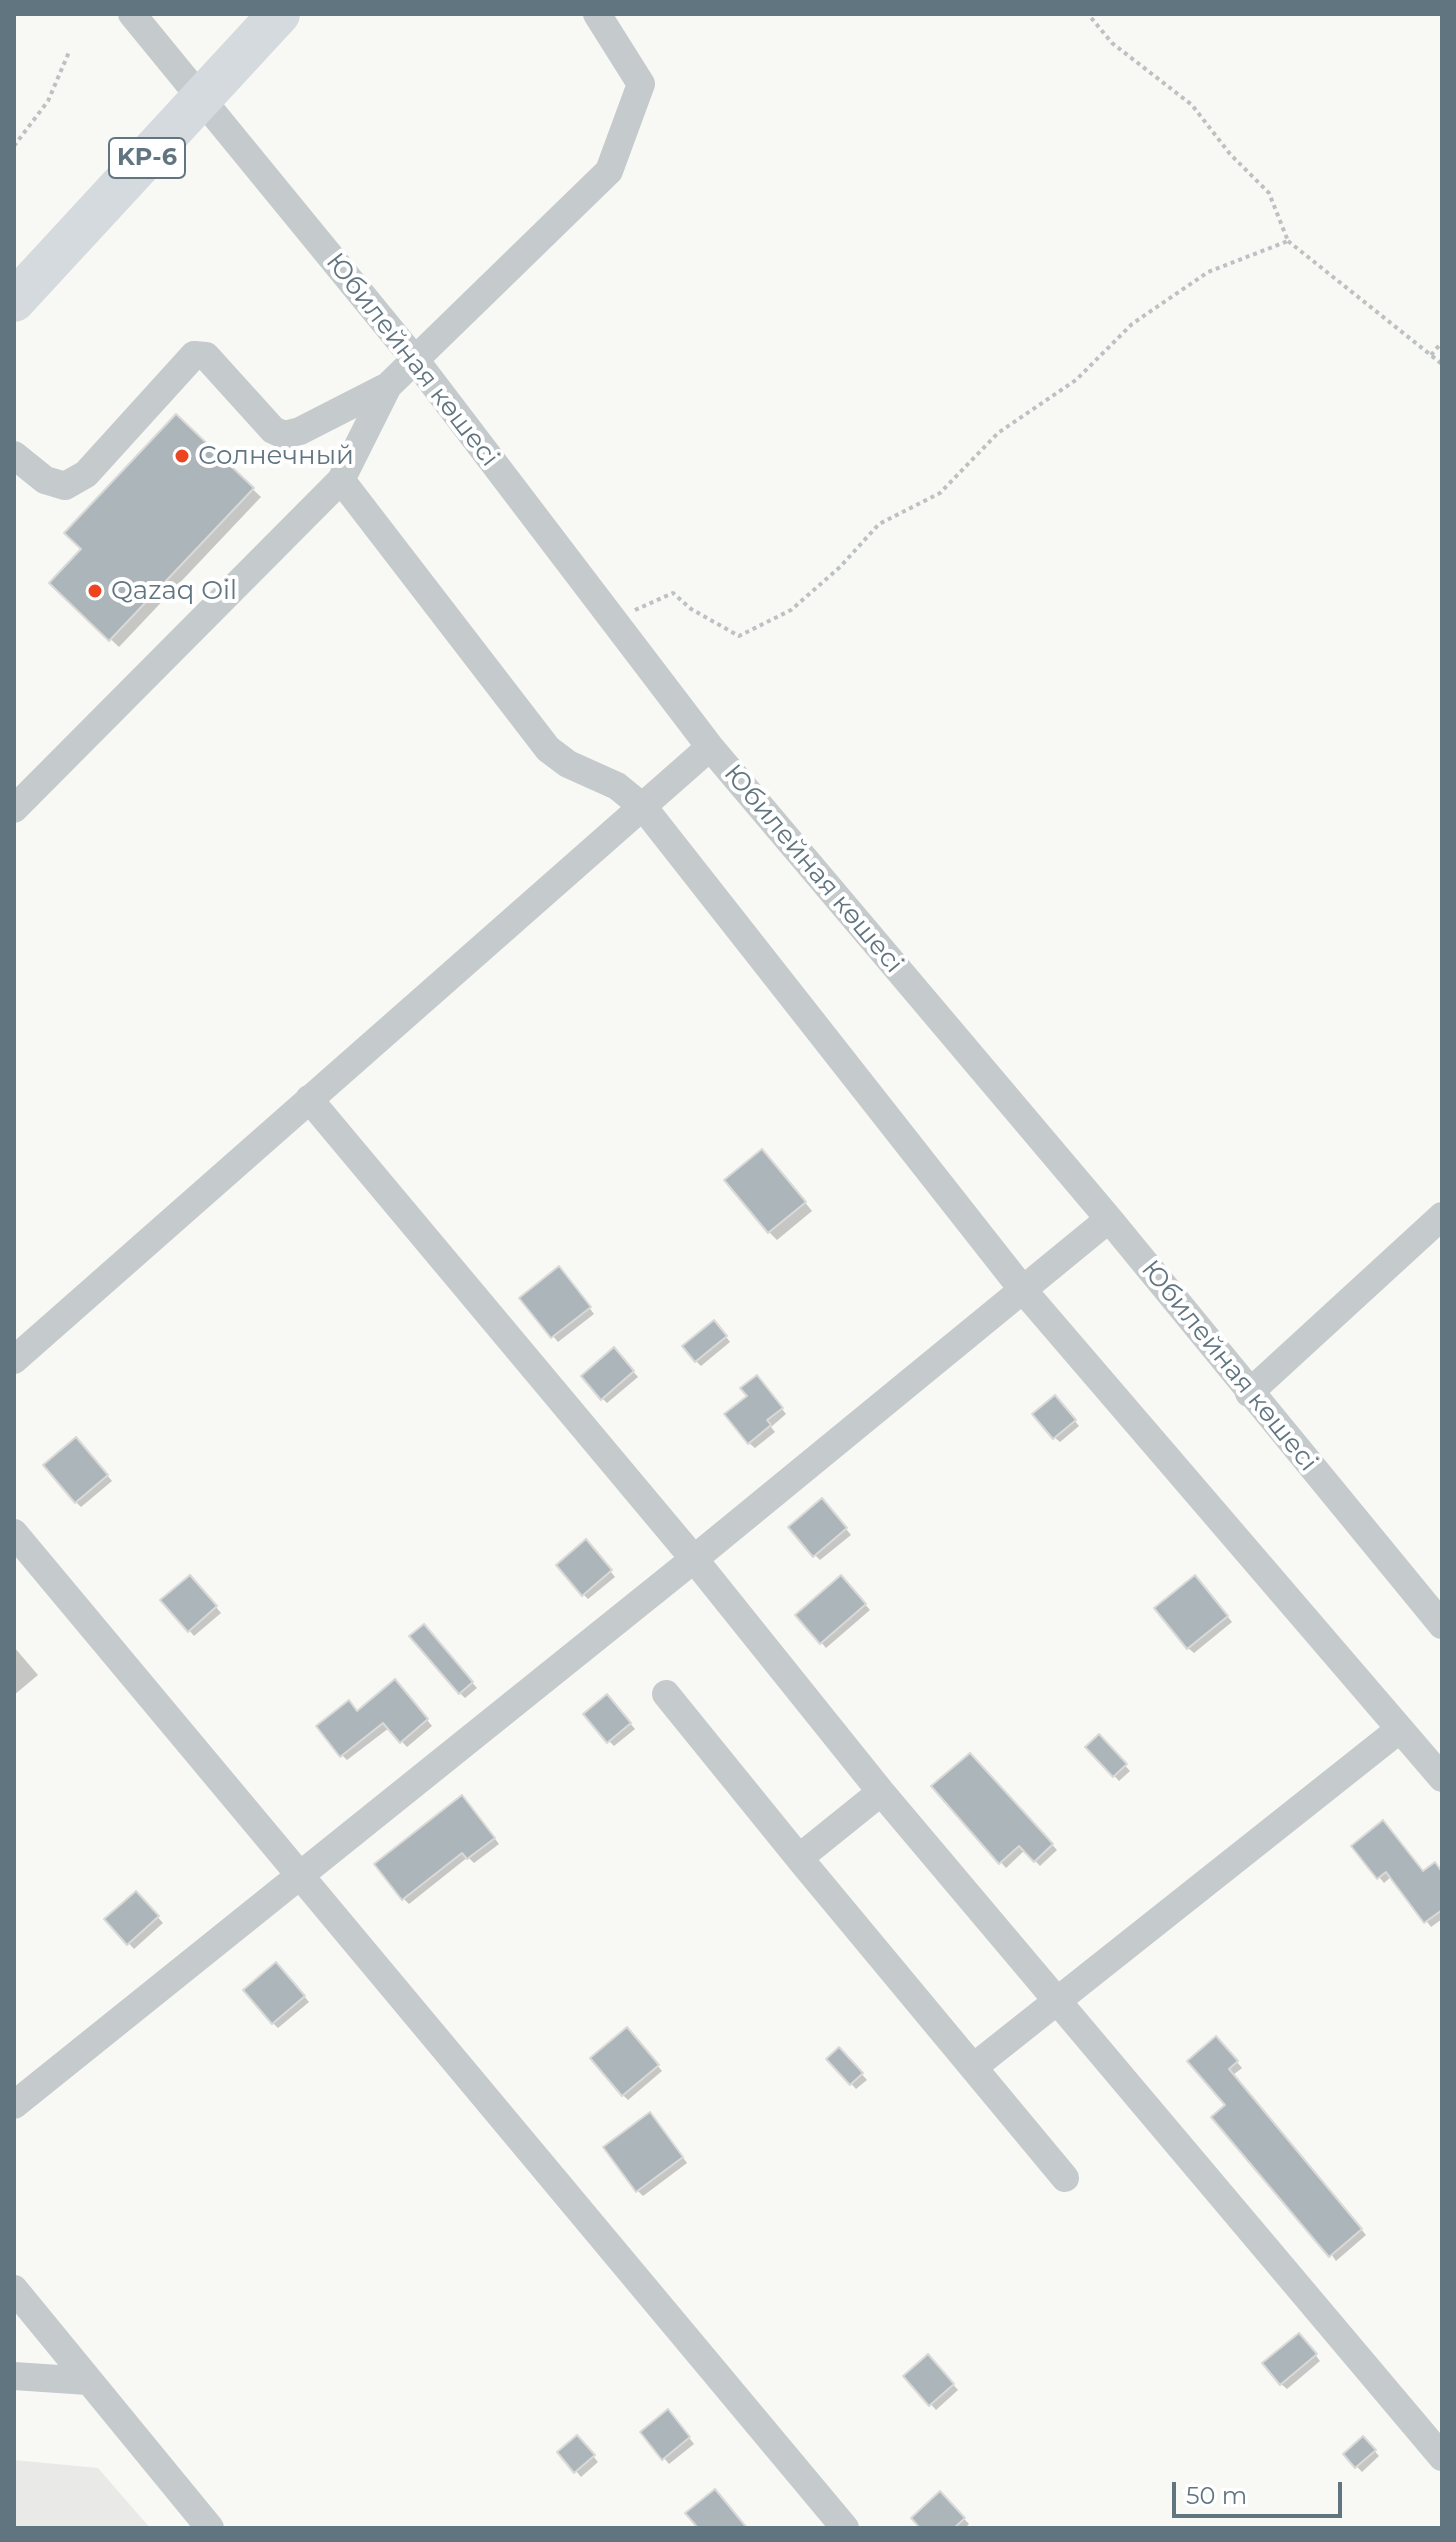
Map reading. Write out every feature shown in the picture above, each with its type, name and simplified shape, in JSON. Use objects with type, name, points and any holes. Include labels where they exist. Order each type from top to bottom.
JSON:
[{"type":"highway","name":"KP-6","points":[[14,301],[279,14]]},
{"type":"street","name":"Юбилейная көшесі","points":[[132,14],[416,361],[710,747],[1109,1219],[1442,1625]]},
{"type":"street","points":[[14,455],[45,480],[65,486],[86,474],[194,355],[206,356],[273,430],[284,435],[300,431],[388,386],[609,171],[641,84],[597,14]]},
{"type":"street","points":[[14,809],[341,480],[388,386]]},
{"type":"street","points":[[341,480],[548,749],[568,764],[617,786],[644,808],[1023,1290],[1442,1778]]},
{"type":"street","points":[[14,1360],[710,747]]},
{"type":"street","points":[[309,1099],[694,1559],[881,1792],[1442,2457]]},
{"type":"street","points":[[1249,1393],[1442,1216]]},
{"type":"street","points":[[14,2105],[694,1559],[1109,1219]]},
{"type":"street","points":[[14,1533],[845,2528]]},
{"type":"street","points":[[666,1694],[1065,2178]]},
{"type":"street","points":[[975,2066],[1400,1729]]},
{"type":"street","points":[[799,1858],[881,1792]]},
{"type":"street","points":[[14,2289],[210,2528]]},
{"type":"street","points":[[14,2376],[88,2381]]},
{"type":"path","points":[[1088,14],[1112,43],[1192,105],[1230,154],[1269,193],[1288,241],[1442,364]]},
{"type":"path","points":[[14,146],[48,101],[69,52]]},
{"type":"path","points":[[614,621],[673,593],[691,609],[739,636],[791,610],[840,567],[879,524],[940,493],[998,433],[1076,380],[1132,324],[1208,272],[1288,241]]},
{"type":"path","points":[[1431,355],[1442,342]]},
{"type":"shaded area","points":[[14,2460],[98,2468],[150,2528],[14,2528]]},
{"type":"building","points":[[176,414],[254,488],[109,641],[49,583],[81,549],[64,533]]},
{"type":"building","points":[[762,1149],[806,1202],[768,1233],[724,1180]]},
{"type":"building","points":[[559,1266],[591,1307],[551,1338],[519,1298]]},
{"type":"building","points":[[714,1320],[727,1336],[695,1362],[682,1346]]},
{"type":"building","points":[[614,1347],[634,1371],[601,1400],[581,1376]]},
{"type":"building","points":[[757,1375],[783,1408],[767,1420],[771,1425],[748,1444],[724,1414],[747,1396],[740,1388]]},
{"type":"building","points":[[1055,1395],[1076,1420],[1053,1439],[1032,1414]]},
{"type":"building","points":[[76,1437],[108,1475],[75,1503],[43,1465]]},
{"type":"building","points":[[822,1498],[847,1528],[813,1557],[788,1527]]},
{"type":"building","points":[[586,1539],[612,1570],[582,1596],[556,1565]]},
{"type":"building","points":[[190,1575],[217,1606],[188,1632],[160,1600]]},
{"type":"building","points":[[841,1575],[866,1604],[820,1644],[795,1615]]},
{"type":"building","points":[[1195,1575],[1228,1616],[1187,1649],[1154,1608]]},
{"type":"building","points":[[424,1624],[473,1682],[459,1694],[409,1636]]},
{"type":"building","points":[[395,1679],[428,1719],[400,1743],[383,1723],[340,1757],[316,1726],[349,1700],[357,1711]]},
{"type":"building","points":[[607,1694],[631,1723],[607,1743],[583,1714]]},
{"type":"building","points":[[1099,1734],[1127,1764],[1113,1777],[1085,1747]]},
{"type":"building","points":[[970,1753],[1053,1844],[1034,1862],[1019,1846],[999,1864],[931,1786]]},
{"type":"building","points":[[462,1795],[495,1838],[467,1859],[462,1853],[402,1900],[374,1864]]},
{"type":"building","points":[[1383,1820],[1423,1871],[1435,1862],[1442,1872],[1442,1910],[1424,1923],[1386,1872],[1377,1879],[1351,1846]]},
{"type":"building","points":[[136,1891],[159,1916],[127,1945],[104,1919]]},
{"type":"building","points":[[276,1962],[305,1996],[272,2024],[243,1990]]},
{"type":"building","points":[[627,2027],[659,2065],[622,2096],[590,2058]]},
{"type":"building","points":[[1216,2036],[1238,2061],[1229,2069],[1362,2229],[1329,2257],[1211,2117],[1225,2105],[1187,2061]]},
{"type":"building","points":[[839,2047],[863,2073],[850,2085],[826,2059]]},
{"type":"building","points":[[650,2112],[683,2157],[636,2192],[603,2147]]},
{"type":"building","points":[[1299,2333],[1317,2354],[1280,2385],[1262,2363]]},
{"type":"building","points":[[928,2354],[954,2384],[929,2406],[903,2376]]},
{"type":"building","points":[[668,2409],[690,2437],[662,2460],[640,2432]]},
{"type":"building","points":[[577,2435],[595,2455],[574,2473],[557,2452]]},
{"type":"building","points":[[1363,2436],[1376,2450],[1355,2468],[1343,2454]]},
{"type":"building","points":[[715,2489],[747,2528],[698,2528],[685,2513]]},
{"type":"building","points":[[940,2491],[965,2518],[954,2528],[920,2528],[911,2518]]},
{"type":"place","name":"Солнечный","points":[[182,456]]},
{"type":"place","name":"Qazaq Oil","points":[[95,591]]}]
